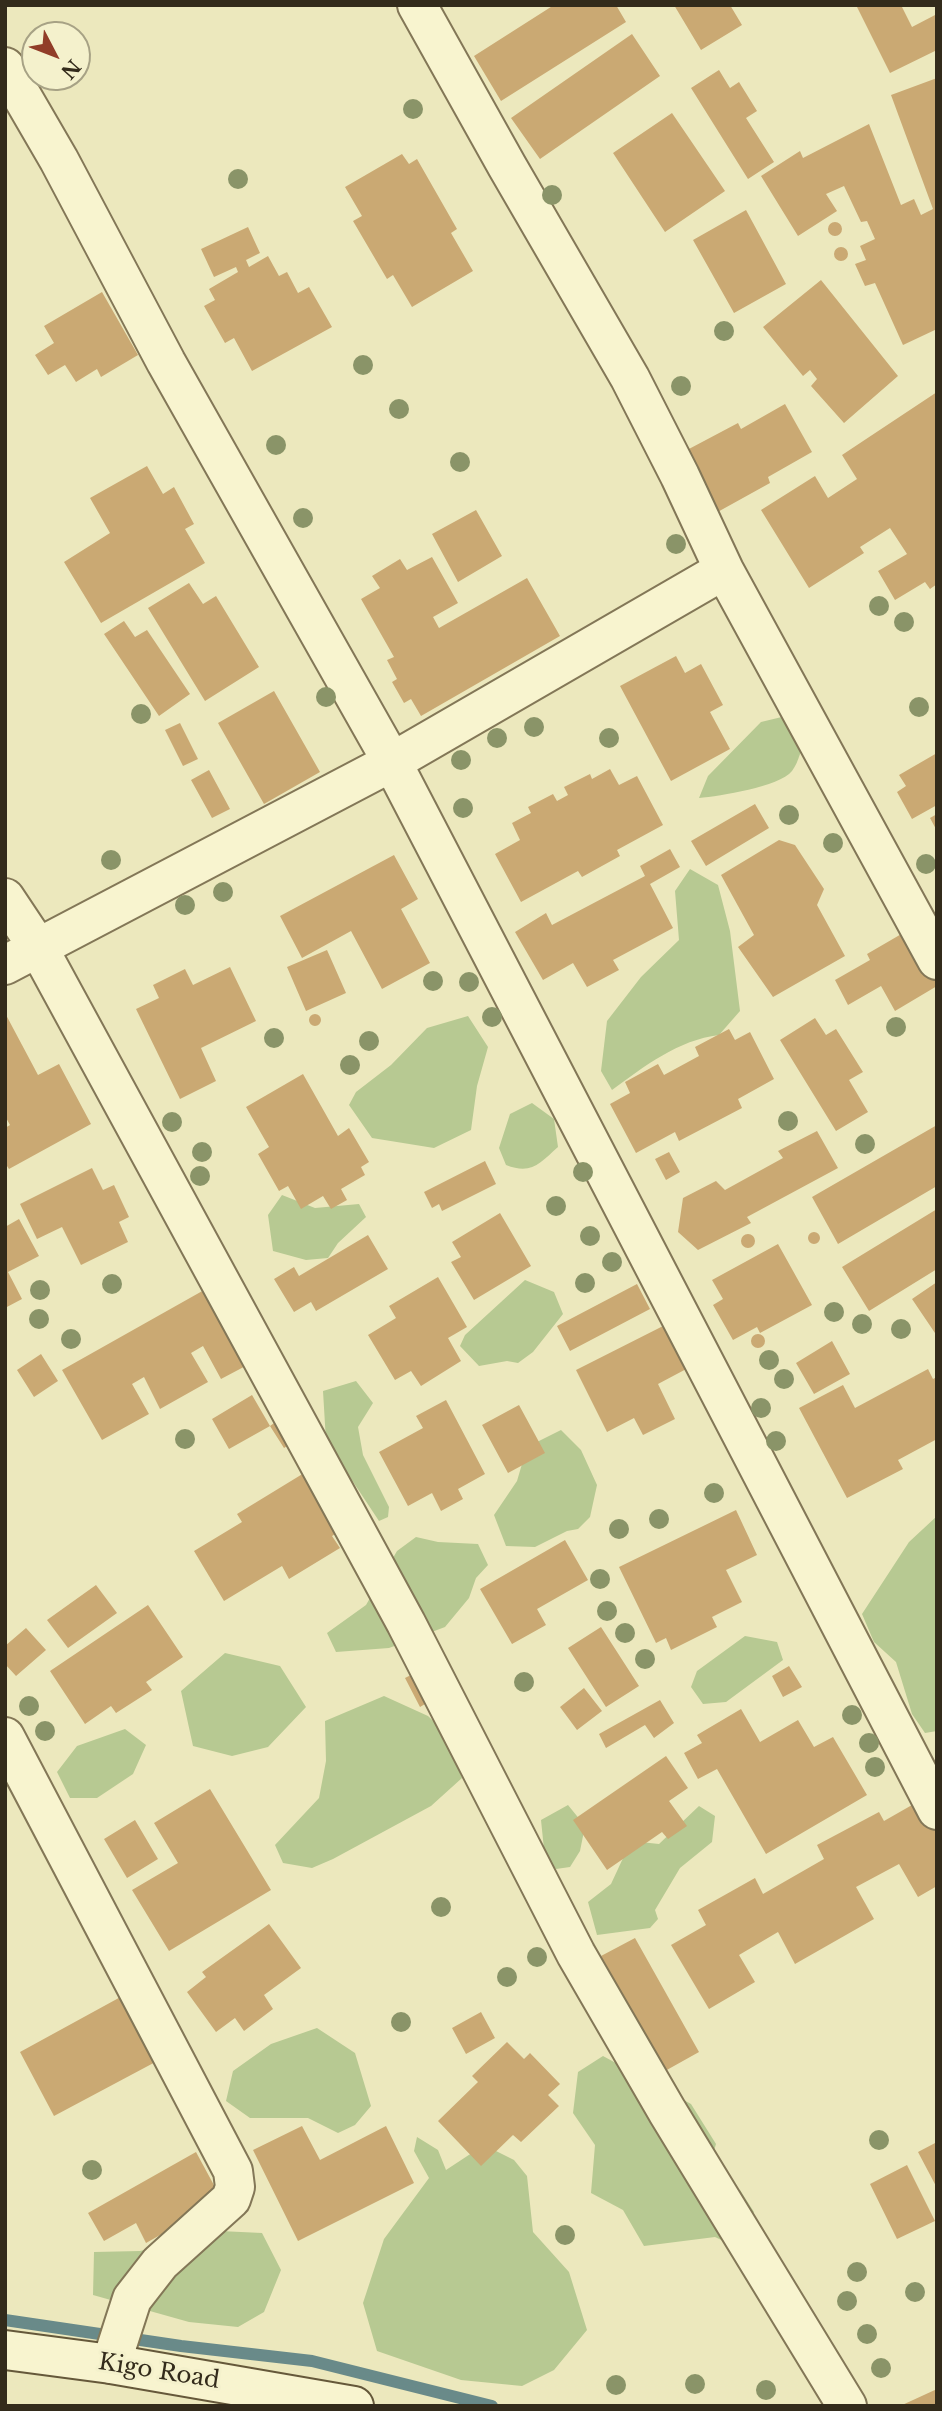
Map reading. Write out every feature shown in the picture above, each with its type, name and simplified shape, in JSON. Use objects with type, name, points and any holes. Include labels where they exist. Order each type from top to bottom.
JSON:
[{"type":"street","points":[[417,5],[631,378],[724,570],[937,960]]},
{"type":"street","points":[[5,67],[59,160],[166,362],[392,762],[937,1810]]},
{"type":"street","points":[[5,965],[392,762],[724,570]]},
{"type":"street","points":[[5,898],[39,949],[406,1623],[576,1954],[667,2111],[847,2406]]},
{"type":"street","points":[[5,1737],[233,2171],[235,2187],[231,2199],[160,2263],[132,2299],[111,2364]]},
{"type":"street","name":"Kigo Road","points":[[5,2350],[111,2364],[354,2406]]},
{"type":"green space","points":[[786,716],[806,735],[792,771],[775,782],[762,786],[699,798],[708,776],[761,722]]},
{"type":"green space","points":[[690,869],[718,885],[730,931],[740,1011],[719,1035],[676,1048],[612,1090],[601,1071],[607,1021],[641,977],[679,940],[675,891]]},
{"type":"green space","points":[[468,1016],[488,1047],[477,1086],[471,1130],[434,1148],[372,1138],[349,1105],[356,1092],[391,1065],[427,1028]]},
{"type":"green space","points":[[532,1103],[554,1119],[558,1147],[535,1166],[523,1169],[506,1165],[499,1148],[510,1114]]},
{"type":"green space","points":[[282,1195],[315,1208],[359,1204],[366,1217],[338,1243],[328,1258],[306,1260],[273,1251],[268,1215]]},
{"type":"green space","points":[[525,1280],[554,1292],[563,1314],[533,1352],[518,1363],[507,1361],[479,1366],[460,1346],[465,1335]]},
{"type":"green space","points":[[356,1381],[373,1403],[358,1427],[363,1455],[389,1507],[388,1517],[379,1521],[326,1441],[323,1391]]},
{"type":"green space","points":[[561,1430],[581,1450],[597,1485],[590,1517],[578,1529],[567,1531],[535,1547],[506,1546],[494,1515],[517,1481],[527,1447]]},
{"type":"green space","points":[[937,1516],[937,1731],[925,1733],[912,1714],[896,1662],[874,1642],[862,1614],[909,1542]]},
{"type":"green space","points":[[416,1537],[438,1542],[478,1544],[488,1565],[476,1578],[469,1598],[445,1627],[389,1648],[336,1652],[327,1633],[366,1605],[397,1551]]},
{"type":"green space","points":[[745,1636],[777,1642],[783,1660],[726,1702],[703,1704],[691,1687],[697,1671]]},
{"type":"green space","points":[[225,1653],[280,1666],[306,1707],[268,1747],[232,1756],[193,1746],[181,1691]]},
{"type":"green space","points":[[384,1696],[428,1716],[445,1732],[462,1778],[431,1806],[333,1859],[312,1868],[283,1863],[275,1845],[319,1798],[326,1761],[325,1721]]},
{"type":"green space","points":[[125,1729],[146,1745],[133,1774],[97,1798],[70,1798],[57,1772],[77,1746]]},
{"type":"green space","points":[[568,1805],[585,1826],[580,1851],[570,1867],[556,1869],[545,1859],[541,1820]]},
{"type":"green space","points":[[699,1806],[715,1816],[712,1842],[680,1868],[655,1910],[658,1919],[650,1928],[597,1935],[588,1902],[611,1884],[631,1841],[659,1844]]},
{"type":"green space","points":[[317,2028],[355,2053],[371,2106],[355,2125],[338,2133],[308,2118],[250,2118],[226,2101],[233,2071],[271,2044]]},
{"type":"green space","points":[[603,2056],[691,2104],[716,2144],[699,2201],[740,2190],[754,2212],[732,2245],[715,2237],[644,2246],[623,2210],[591,2193],[595,2145],[573,2113],[578,2072]]},
{"type":"green space","points":[[417,2137],[438,2150],[446,2170],[484,2145],[514,2160],[527,2176],[533,2232],[569,2272],[587,2330],[554,2370],[522,2386],[461,2380],[377,2351],[363,2303],[384,2239],[429,2178],[414,2151]]},
{"type":"green space","points":[[220,2231],[262,2233],[281,2270],[264,2312],[238,2327],[189,2322],[93,2295],[94,2252],[140,2251]]},
{"type":"building","points":[[554,5],[616,5],[626,22],[501,101],[474,56]]},
{"type":"building","points":[[674,5],[730,5],[742,25],[701,50]]},
{"type":"building","points":[[856,5],[901,5],[912,27],[937,14],[937,50],[890,73]]},
{"type":"building","points":[[632,34],[660,76],[540,159],[511,118]]},
{"type":"building","points":[[719,70],[730,88],[739,82],[757,111],[746,118],[774,162],[748,179],[691,88]]},
{"type":"building","points":[[937,78],[937,329],[903,345],[875,283],[865,286],[855,264],[866,260],[860,246],[875,239],[867,221],[861,222],[844,186],[826,194],[837,211],[798,236],[761,176],[800,151],[803,158],[869,124],[901,205],[914,199],[921,215],[933,209],[891,95]]},
{"type":"building","points":[[672,113],[725,191],[665,232],[613,153]]},
{"type":"building","points":[[402,154],[409,164],[417,159],[457,229],[451,233],[473,271],[412,307],[393,275],[387,279],[353,221],[362,216],[345,187]]},
{"type":"building","points":[[746,210],[786,284],[734,313],[693,240]]},
{"type":"building","points":[[835,222],[840,224],[840,234],[835,236],[830,234],[828,229],[830,224]]},
{"type":"building","points":[[248,227],[260,253],[246,260],[249,267],[268,256],[279,276],[287,272],[298,293],[309,287],[332,327],[252,371],[234,338],[225,343],[204,306],[215,300],[209,289],[238,272],[236,267],[214,277],[201,249]]},
{"type":"building","points":[[838,247],[844,247],[848,254],[844,261],[838,261],[834,257],[834,251]]},
{"type":"building","points":[[821,280],[898,376],[844,423],[811,386],[817,379],[810,370],[803,376],[763,327]]},
{"type":"building","points":[[102,292],[138,355],[101,377],[97,369],[76,382],[65,365],[48,375],[35,355],[54,343],[44,326]]},
{"type":"building","points":[[937,392],[937,584],[930,589],[925,582],[895,600],[878,571],[907,554],[890,528],[860,547],[864,553],[809,588],[761,510],[815,476],[828,498],[857,479],[842,455]]},
{"type":"building","points":[[785,404],[812,452],[768,477],[770,483],[714,514],[697,483],[703,480],[687,450],[738,423],[741,429]]},
{"type":"building","points":[[147,466],[163,494],[174,487],[194,524],[185,529],[205,563],[101,623],[64,562],[110,533],[90,498]]},
{"type":"building","points":[[476,510],[502,556],[458,582],[432,534]]},
{"type":"building","points":[[432,557],[458,603],[433,617],[439,628],[527,578],[560,636],[421,716],[411,699],[404,703],[392,682],[397,679],[387,660],[394,657],[361,599],[380,588],[372,576],[400,559],[407,570]]},
{"type":"building","points":[[189,583],[203,604],[216,596],[259,667],[205,701],[148,608]]},
{"type":"building","points":[[124,621],[135,637],[147,630],[190,694],[159,716],[104,634]]},
{"type":"building","points":[[676,656],[685,673],[701,664],[723,705],[710,712],[730,749],[671,781],[620,686]]},
{"type":"building","points":[[274,691],[320,772],[264,804],[218,723]]},
{"type":"building","points":[[180,723],[198,759],[183,766],[165,730]]},
{"type":"building","points":[[937,753],[937,805],[912,819],[897,792],[906,786],[899,775]]},
{"type":"building","points":[[610,769],[619,785],[637,776],[663,825],[617,850],[620,856],[582,877],[578,871],[521,902],[495,854],[520,840],[512,823],[531,813],[528,807],[553,794],[557,801],[568,795],[564,787],[590,774],[592,779]]},
{"type":"building","points":[[209,770],[230,809],[212,818],[191,780]]},
{"type":"building","points":[[755,804],[769,828],[706,866],[691,841]]},
{"type":"building","points":[[937,814],[937,831],[930,818]]},
{"type":"building","points":[[779,840],[795,845],[824,889],[817,905],[845,956],[773,997],[738,947],[754,935],[721,875]]},
{"type":"building","points":[[670,849],[680,867],[650,884],[673,928],[613,960],[619,970],[587,987],[573,963],[543,980],[515,932],[546,913],[552,925],[645,876],[640,866]]},
{"type":"building","points":[[394,855],[418,899],[401,909],[430,963],[382,989],[351,931],[302,958],[280,916]]},
{"type":"building","points":[[910,929],[937,976],[937,986],[895,1011],[881,986],[848,1005],[835,980],[870,960],[867,954]]},
{"type":"building","points":[[327,950],[346,993],[306,1011],[287,967]]},
{"type":"building","points":[[230,967],[256,1021],[201,1048],[216,1081],[180,1099],[136,1009],[159,998],[153,985],[185,969],[193,985]]},
{"type":"building","points":[[5,1013],[38,1075],[59,1064],[91,1124],[9,1169],[5,1163],[5,1128],[10,1125],[5,1116]]},
{"type":"building","points":[[315,1014],[321,1020],[315,1026],[309,1020]]},
{"type":"building","points":[[815,1018],[826,1035],[836,1029],[863,1072],[849,1080],[868,1112],[836,1131],[780,1040]]},
{"type":"building","points":[[729,1029],[735,1040],[750,1032],[774,1079],[738,1099],[742,1108],[679,1141],[675,1132],[636,1153],[610,1104],[630,1093],[625,1082],[658,1064],[664,1075],[699,1056],[695,1047]]},
{"type":"building","points":[[303,1074],[338,1136],[349,1128],[369,1162],[361,1167],[365,1175],[341,1189],[347,1200],[331,1209],[323,1196],[301,1209],[288,1186],[279,1191],[258,1154],[269,1147],[246,1107]]},
{"type":"building","points":[[937,1125],[937,1186],[838,1244],[812,1197]]},
{"type":"building","points":[[817,1131],[838,1168],[747,1217],[751,1223],[698,1250],[678,1232],[683,1198],[716,1181],[725,1190],[783,1158],[778,1151]]},
{"type":"building","points":[[669,1152],[680,1172],[666,1180],[655,1159]]},
{"type":"building","points":[[485,1161],[496,1184],[442,1211],[439,1204],[432,1208],[424,1192]]},
{"type":"building","points":[[92,1168],[103,1190],[114,1185],[129,1217],[119,1222],[128,1242],[81,1265],[62,1227],[37,1239],[20,1204]]},
{"type":"building","points":[[937,1209],[937,1269],[869,1311],[842,1267]]},
{"type":"building","points":[[500,1213],[531,1266],[474,1300],[451,1262],[461,1257],[452,1242]]},
{"type":"building","points":[[19,1219],[39,1256],[8,1272],[22,1299],[5,1308],[5,1227]]},
{"type":"building","points":[[814,1232],[820,1238],[814,1244],[808,1238]]},
{"type":"building","points":[[748,1234],[753,1236],[753,1246],[748,1248],[743,1246],[741,1241],[743,1236]]},
{"type":"building","points":[[368,1235],[388,1269],[316,1311],[311,1302],[294,1312],[274,1279],[294,1267],[299,1276]]},
{"type":"building","points":[[778,1244],[812,1305],[760,1333],[757,1327],[733,1340],[713,1305],[723,1299],[712,1280]]},
{"type":"building","points":[[438,1277],[467,1327],[448,1338],[461,1361],[421,1386],[411,1371],[395,1380],[368,1335],[396,1318],[389,1306]]},
{"type":"building","points":[[937,1282],[937,1336],[912,1299]]},
{"type":"building","points":[[637,1284],[650,1309],[570,1351],[557,1326]]},
{"type":"building","points":[[213,1285],[255,1361],[221,1379],[203,1346],[191,1353],[208,1382],[160,1409],[144,1377],[132,1384],[149,1414],[102,1440],[62,1370]]},
{"type":"building","points":[[669,1323],[690,1367],[658,1384],[675,1419],[643,1435],[634,1418],[607,1432],[576,1370]]},
{"type":"building","points":[[758,1334],[763,1336],[763,1346],[758,1348],[753,1346],[751,1341],[753,1336]]},
{"type":"building","points":[[832,1341],[850,1374],[814,1394],[796,1363]]},
{"type":"building","points":[[41,1354],[58,1381],[34,1397],[17,1370]]},
{"type":"building","points":[[928,1369],[933,1379],[937,1377],[937,1439],[898,1460],[903,1469],[847,1498],[799,1408],[843,1385],[855,1408]]},
{"type":"building","points":[[252,1395],[270,1426],[229,1449],[212,1419]]},
{"type":"building","points":[[446,1400],[485,1474],[458,1489],[463,1499],[441,1511],[432,1493],[408,1506],[379,1452],[423,1428],[416,1416]]},
{"type":"building","points":[[519,1405],[545,1453],[508,1473],[482,1425]]},
{"type":"building","points":[[284,1416],[298,1439],[284,1448],[270,1426]]},
{"type":"building","points":[[309,1470],[345,1528],[332,1536],[340,1548],[289,1579],[282,1566],[224,1601],[194,1551],[242,1522],[237,1514]]},
{"type":"building","points":[[736,1510],[757,1555],[726,1570],[742,1602],[712,1617],[717,1627],[671,1650],[666,1638],[656,1643],[619,1567]]},
{"type":"building","points":[[565,1540],[588,1580],[537,1609],[546,1625],[512,1644],[480,1589]]},
{"type":"building","points":[[96,1585],[117,1613],[68,1648],[47,1620]]},
{"type":"building","points":[[148,1605],[183,1657],[146,1682],[152,1690],[116,1713],[111,1706],[85,1724],[50,1671]]},
{"type":"building","points":[[601,1627],[639,1686],[606,1707],[568,1648]]},
{"type":"building","points":[[26,1628],[46,1650],[16,1676],[5,1664],[5,1646]]},
{"type":"building","points":[[789,1666],[802,1687],[783,1697],[772,1676]]},
{"type":"building","points":[[421,1670],[435,1698],[420,1707],[405,1678]]},
{"type":"building","points":[[584,1688],[602,1711],[577,1730],[560,1707]]},
{"type":"building","points":[[660,1700],[674,1723],[654,1738],[645,1725],[606,1748],[599,1734]]},
{"type":"building","points":[[741,1709],[760,1742],[798,1720],[814,1747],[833,1737],[867,1795],[766,1854],[717,1769],[698,1779],[684,1753],[702,1743],[697,1735]]},
{"type":"building","points":[[666,1756],[688,1788],[669,1801],[687,1826],[668,1839],[662,1832],[607,1870],[573,1820]]},
{"type":"building","points":[[210,1789],[271,1890],[169,1951],[132,1890],[178,1863],[154,1823]]},
{"type":"building","points":[[919,1801],[937,1833],[937,1886],[918,1897],[899,1864],[856,1887],[874,1919],[795,1964],[778,1932],[739,1955],[755,1982],[709,2009],[671,1945],[706,1925],[698,1910],[755,1878],[763,1894],[824,1859],[817,1845],[879,1812],[884,1821]]},
{"type":"building","points":[[135,1820],[158,1859],[127,1878],[104,1839]]},
{"type":"building","points":[[269,1924],[301,1968],[264,1995],[273,2009],[244,2031],[235,2018],[216,2032],[187,1992],[206,1977],[202,1972]]},
{"type":"building","points":[[635,1938],[699,2052],[665,2071],[601,1956]]},
{"type":"building","points":[[126,1994],[161,2059],[54,2116],[20,2052]]},
{"type":"building","points":[[481,2012],[495,2038],[466,2054],[452,2028]]},
{"type":"building","points":[[507,2042],[524,2059],[530,2053],[560,2084],[548,2095],[559,2106],[521,2142],[513,2135],[481,2166],[438,2121],[478,2082],[472,2076]]},
{"type":"building","points":[[302,2126],[320,2160],[386,2126],[414,2183],[298,2241],[253,2150]]},
{"type":"building","points":[[937,2142],[937,2188],[918,2152]]},
{"type":"building","points":[[196,2152],[222,2200],[146,2243],[136,2223],[104,2241],[88,2213]]},
{"type":"building","points":[[907,2165],[935,2221],[897,2239],[870,2184]]},
{"type":"building","points":[[937,2389],[937,2406],[900,2406]]},
{"type":"waterway","points":[[5,2320],[181,2346],[312,2361],[492,2406]]}]
